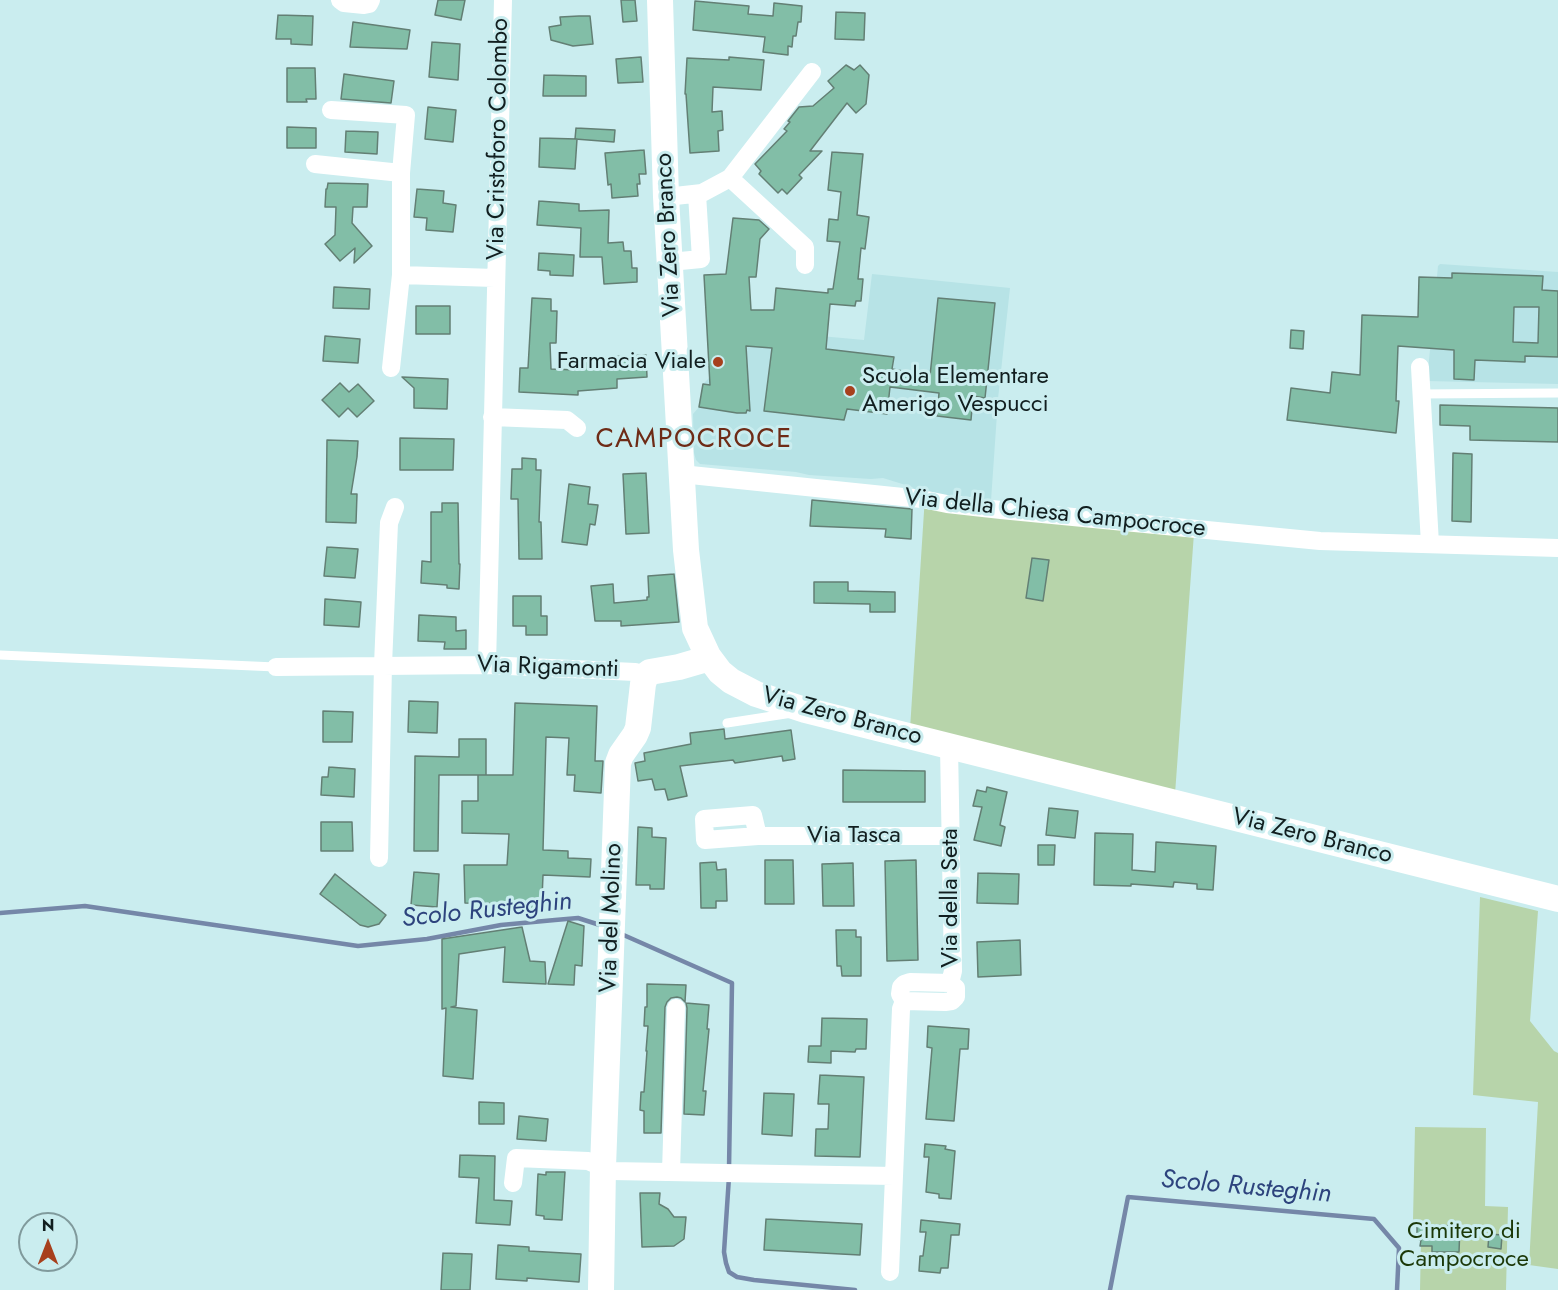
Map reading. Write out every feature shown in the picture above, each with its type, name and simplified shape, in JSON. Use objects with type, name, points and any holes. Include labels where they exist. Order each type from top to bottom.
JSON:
[{"type":"street","points":[[340,0],[344,3],[364,5],[369,4],[371,0]]},
{"type":"street","name":"Via Cristoforo Colombo","points":[[487,665],[502,0]]},
{"type":"street","name":"Via Zero Branco","points":[[660,0],[666,197],[686,550],[695,628],[708,656],[720,672],[743,688],[770,700],[798,708],[1558,899]]},
{"type":"street","points":[[666,197],[702,193],[730,178],[812,72]]},
{"type":"street","points":[[331,110],[406,115],[401,173],[401,275],[391,368]]},
{"type":"street","points":[[315,164],[401,173]]},
{"type":"street","points":[[730,178],[805,247],[805,265]]},
{"type":"street","points":[[670,262],[701,259],[698,194]]},
{"type":"street","name":"Via Cristoforo Colombo","points":[[401,275],[495,278]]},
{"type":"street","points":[[1419,367],[1430,544]]},
{"type":"street","points":[[492,417],[567,420],[576,428]]},
{"type":"street","name":"Via della Chiesa Campocroce","points":[[681,474],[1026,513],[1320,541],[1558,548]]},
{"type":"street","points":[[380,858],[383,665],[389,523],[395,507]]},
{"type":"street","name":"Via Rigamonti","points":[[276,667],[487,665],[626,671],[646,675],[650,672],[702,660],[708,656]]},
{"type":"street","name":"Via del Molino","points":[[601,1290],[603,1167],[618,763],[621,754],[638,728],[646,675]]},
{"type":"street","name":"Via della Seta","points":[[894,1176],[901,1009],[904,1001],[945,1002],[952,1001],[956,997],[956,988],[950,983],[953,971],[948,746]]},
{"type":"street","name":"Via Tasca","points":[[758,836],[951,836]]},
{"type":"street","points":[[671,1172],[676,1008]]},
{"type":"street","points":[[513,1183],[516,1158],[588,1161],[611,1170],[894,1176],[890,1272]]},
{"type":"lane","points":[[1421,394],[1558,393]]},
{"type":"lane","points":[[0,654],[276,667]]},
{"type":"lane","points":[[727,723],[786,715],[795,712],[798,708]]},
{"type":"shaded area","points":[[1440,264],[1558,272],[1558,384],[1427,381]]},
{"type":"shaded area","name":"Scuola Elementare Amerigo Vespucci","points":[[872,274],[1010,288],[998,399],[991,501],[918,492],[912,487],[883,478],[809,475],[700,464],[696,460],[693,414],[699,407],[703,384],[710,377],[748,375],[745,329],[864,340]]},
{"type":"green space","points":[[925,496],[1194,533],[1175,794],[910,729]]},
{"type":"green space","points":[[1480,897],[1538,911],[1530,1021],[1558,1053],[1558,1269],[1529,1265],[1538,1102],[1473,1095]]},
{"type":"green space","name":"Cimitero di Campocroce","points":[[1415,1127],[1486,1128],[1485,1206],[1508,1207],[1506,1290],[1420,1290],[1421,1241],[1417,1240],[1417,1221],[1413,1220]]},
{"type":"building","points":[[438,0],[465,0],[461,20],[435,15]]},
{"type":"building","points":[[621,0],[635,0],[637,21],[623,22]]},
{"type":"building","points":[[695,1],[749,6],[748,14],[773,16],[774,3],[802,6],[801,22],[798,22],[792,47],[788,46],[788,55],[763,52],[765,37],[693,30]]},
{"type":"building","points":[[836,12],[865,13],[864,40],[835,39]]},
{"type":"building","points":[[278,15],[313,16],[312,45],[291,44],[291,39],[276,39]]},
{"type":"building","points":[[590,16],[593,44],[573,46],[551,40],[549,27],[561,25],[560,17]]},
{"type":"building","points":[[353,22],[410,30],[407,49],[350,47]]},
{"type":"building","points":[[432,42],[460,44],[458,80],[429,77]]},
{"type":"building","points":[[641,57],[643,82],[618,83],[616,59]]},
{"type":"building","points":[[729,57],[764,60],[761,90],[713,87],[712,112],[722,111],[723,130],[718,131],[719,151],[690,153],[685,94],[687,58],[729,60]]},
{"type":"building","points":[[846,65],[854,70],[860,65],[869,75],[866,104],[856,113],[847,103],[810,151],[822,151],[799,175],[802,178],[787,194],[782,189],[778,193],[759,174],[761,171],[755,164],[787,131],[784,129],[790,122],[788,121],[799,107],[813,106],[834,88],[828,81]]},
{"type":"building","points":[[287,68],[315,68],[316,99],[306,99],[307,102],[287,102]]},
{"type":"building","points":[[344,74],[394,81],[391,103],[341,99]]},
{"type":"building","points":[[544,75],[586,76],[586,96],[543,96]]},
{"type":"building","points":[[428,107],[456,110],[453,142],[425,139]]},
{"type":"building","points":[[287,127],[316,128],[316,148],[287,148]]},
{"type":"building","points":[[576,128],[615,130],[614,142],[575,139]]},
{"type":"building","points":[[346,131],[378,132],[377,154],[345,152]]},
{"type":"building","points":[[540,138],[577,139],[575,169],[539,167]]},
{"type":"building","points":[[644,150],[646,174],[639,174],[638,196],[612,198],[611,184],[608,185],[605,153]]},
{"type":"building","points":[[832,152],[863,154],[857,215],[869,217],[865,249],[861,248],[858,279],[863,279],[861,301],[856,301],[855,306],[830,304],[826,349],[894,357],[892,369],[930,376],[938,298],[995,303],[985,398],[973,396],[971,420],[937,416],[939,393],[890,387],[887,414],[847,409],[844,420],[764,411],[772,348],[746,346],[750,411],[737,413],[699,407],[703,384],[710,385],[704,275],[726,274],[733,218],[759,220],[769,229],[760,239],[756,277],[749,277],[751,310],[774,310],[776,288],[828,293],[828,289],[833,289],[840,242],[827,241],[829,219],[838,220],[841,192],[828,190]]},
{"type":"building","points":[[328,183],[368,184],[367,207],[353,207],[352,223],[372,246],[354,263],[355,248],[340,261],[325,244],[335,235],[336,207],[325,207]]},
{"type":"building","points":[[417,189],[444,191],[443,203],[456,205],[453,232],[426,230],[427,218],[414,217]]},
{"type":"building","points":[[539,201],[579,204],[579,211],[609,210],[608,243],[623,242],[624,251],[631,251],[632,268],[637,268],[637,282],[604,284],[602,257],[580,257],[581,228],[537,225]]},
{"type":"building","points":[[539,253],[574,255],[573,276],[550,275],[550,271],[538,270]]},
{"type":"building","points":[[1452,273],[1543,276],[1542,290],[1558,291],[1558,357],[1525,356],[1525,362],[1475,360],[1474,380],[1454,379],[1454,350],[1398,346],[1396,401],[1399,401],[1396,433],[1287,420],[1291,388],[1330,393],[1332,372],[1360,375],[1362,315],[1418,317],[1419,277],[1452,278]],"holes":[[[1514,307],[1539,307],[1538,343],[1513,342]]]},
{"type":"building","points":[[334,287],[370,289],[369,309],[333,308]]},
{"type":"building","points":[[532,298],[551,299],[551,311],[557,311],[556,343],[550,343],[551,369],[578,370],[578,357],[646,355],[647,377],[617,379],[617,388],[578,391],[578,395],[519,392],[520,368],[528,368]]},
{"type":"building","points":[[416,306],[450,306],[450,334],[416,334]]},
{"type":"building","points":[[1291,330],[1304,331],[1303,349],[1290,348]]},
{"type":"building","points":[[325,336],[360,339],[358,363],[323,361]]},
{"type":"building","points":[[402,377],[448,379],[447,409],[414,408],[414,388]]},
{"type":"building","points":[[340,383],[349,392],[358,384],[374,401],[357,417],[348,408],[339,417],[322,400]]},
{"type":"building","points":[[1440,405],[1558,408],[1558,442],[1470,440],[1470,426],[1440,425]]},
{"type":"building","points":[[400,438],[454,439],[453,470],[400,470]]},
{"type":"building","points":[[327,440],[358,441],[351,494],[357,494],[356,523],[326,522]]},
{"type":"building","points":[[1453,453],[1472,454],[1471,522],[1452,521]]},
{"type":"building","points":[[522,458],[536,459],[536,470],[541,470],[539,522],[541,522],[542,559],[519,559],[518,499],[511,499],[512,469],[522,469]]},
{"type":"building","points":[[646,473],[649,533],[626,534],[623,474]]},
{"type":"building","points":[[569,484],[590,487],[588,504],[598,505],[595,525],[590,524],[587,545],[562,542]]},
{"type":"building","points":[[812,500],[912,509],[911,539],[885,537],[886,529],[810,526]]},
{"type":"building","points":[[442,503],[458,503],[459,589],[447,588],[447,585],[421,583],[422,561],[431,562],[431,512],[442,512]]},
{"type":"building","points":[[327,547],[358,549],[355,578],[324,576]]},
{"type":"building","points":[[1032,558],[1049,560],[1043,601],[1026,598]]},
{"type":"building","points":[[674,574],[679,622],[621,626],[621,621],[595,621],[591,586],[613,584],[614,603],[647,600],[649,597],[648,576]]},
{"type":"building","points":[[814,582],[848,582],[848,591],[895,592],[895,612],[870,612],[870,604],[814,603]]},
{"type":"building","points":[[513,596],[541,596],[541,616],[547,616],[547,635],[526,635],[526,626],[513,626]]},
{"type":"building","points":[[325,599],[361,602],[359,627],[324,625]]},
{"type":"building","points":[[419,615],[456,617],[456,631],[466,630],[466,649],[444,649],[445,642],[418,641]]},
{"type":"building","points":[[409,701],[438,702],[437,733],[408,732]]},
{"type":"building","points":[[515,703],[597,706],[595,761],[603,761],[601,793],[574,791],[575,775],[567,775],[569,738],[546,737],[543,850],[568,851],[568,858],[591,859],[590,877],[543,875],[544,911],[513,912],[512,904],[465,903],[464,865],[507,865],[509,834],[462,833],[462,801],[478,801],[478,775],[513,775]]},
{"type":"building","points":[[323,711],[353,712],[352,742],[323,742]]},
{"type":"building","points":[[724,729],[725,739],[791,730],[795,759],[783,761],[782,756],[735,763],[733,760],[680,766],[687,796],[668,800],[665,789],[655,790],[652,779],[638,781],[635,763],[645,761],[644,753],[691,744],[690,733]]},
{"type":"building","points":[[459,739],[486,739],[486,775],[439,775],[438,851],[414,851],[415,756],[459,757]]},
{"type":"building","points":[[329,767],[355,769],[354,797],[321,795],[322,777],[328,777]]},
{"type":"building","points":[[843,770],[925,771],[925,802],[843,802]]},
{"type":"building","points":[[987,787],[1007,792],[1000,825],[1005,827],[1001,846],[974,840],[982,807],[973,806],[977,790],[986,792]]},
{"type":"building","points":[[1049,808],[1078,811],[1075,838],[1046,835]]},
{"type":"building","points":[[321,822],[352,822],[353,851],[321,851]]},
{"type":"building","points":[[638,827],[652,828],[652,837],[666,838],[664,889],[650,889],[650,885],[636,885]]},
{"type":"building","points":[[1095,833],[1133,834],[1132,870],[1155,872],[1156,842],[1216,846],[1213,890],[1197,889],[1197,884],[1174,882],[1173,887],[1131,884],[1131,886],[1094,885]]},
{"type":"building","points":[[1038,845],[1055,845],[1054,865],[1038,865]]},
{"type":"building","points":[[765,860],[793,860],[794,904],[765,904]]},
{"type":"building","points":[[916,860],[918,960],[887,961],[885,861]]},
{"type":"building","points":[[716,862],[717,870],[726,869],[727,901],[716,901],[716,908],[701,908],[700,863]]},
{"type":"building","points":[[853,863],[854,906],[823,906],[822,864]]},
{"type":"building","points":[[414,872],[439,874],[437,907],[411,905]]},
{"type":"building","points":[[978,873],[1019,874],[1018,904],[977,903]]},
{"type":"building","points":[[335,874],[386,915],[379,924],[368,927],[360,925],[320,894]]},
{"type":"building","points":[[568,921],[584,926],[582,966],[575,965],[574,985],[548,984]]},
{"type":"building","points":[[522,927],[530,961],[545,962],[546,984],[503,982],[505,947],[459,954],[456,1006],[451,1007],[477,1010],[473,1079],[443,1076],[446,1008],[442,1009],[442,939]]},
{"type":"building","points":[[836,930],[856,930],[856,937],[861,937],[861,976],[842,976],[841,966],[837,966]]},
{"type":"building","points":[[1020,940],[1021,975],[978,977],[977,942]]},
{"type":"building","points":[[647,984],[686,985],[685,1002],[681,998],[671,998],[665,1007],[661,1133],[644,1133],[644,1111],[640,1110],[641,1092],[644,1092],[647,1051],[648,1026],[644,1026]]},
{"type":"building","points":[[686,1003],[709,1005],[703,1091],[706,1091],[704,1115],[684,1114]]},
{"type":"building","points":[[822,1018],[867,1019],[866,1049],[856,1049],[855,1052],[831,1051],[831,1063],[808,1062],[809,1046],[821,1046]]},
{"type":"building","points":[[928,1026],[969,1029],[968,1049],[960,1049],[954,1121],[926,1119],[932,1048],[927,1047]]},
{"type":"building","points":[[820,1075],[864,1077],[860,1157],[815,1156],[816,1129],[828,1129],[829,1104],[818,1104]]},
{"type":"building","points":[[764,1093],[794,1094],[792,1136],[762,1134]]},
{"type":"building","points":[[479,1102],[504,1103],[504,1124],[479,1124]]},
{"type":"building","points":[[519,1116],[548,1119],[546,1141],[517,1139]]},
{"type":"building","points":[[925,1144],[946,1146],[945,1149],[955,1151],[951,1199],[939,1198],[939,1194],[926,1192],[929,1157],[924,1157]]},
{"type":"building","points":[[460,1155],[495,1156],[494,1200],[512,1201],[510,1225],[476,1223],[479,1178],[459,1177]]},
{"type":"building","points":[[546,1172],[565,1172],[562,1220],[544,1219],[544,1216],[536,1215],[538,1174],[546,1175]]},
{"type":"building","points":[[640,1193],[660,1193],[659,1204],[668,1209],[674,1217],[686,1217],[684,1239],[674,1246],[642,1247]]},
{"type":"building","points":[[766,1219],[862,1224],[860,1255],[764,1250]]},
{"type":"building","points":[[921,1220],[960,1224],[959,1235],[951,1235],[948,1268],[941,1268],[940,1273],[919,1271],[926,1232],[920,1232]]},
{"type":"building","points":[[1417,1225],[1460,1226],[1459,1252],[1432,1252],[1432,1246],[1420,1246],[1421,1240],[1417,1240]]},
{"type":"building","points":[[1489,1234],[1502,1235],[1501,1249],[1488,1247]]},
{"type":"building","points":[[498,1245],[529,1247],[529,1251],[581,1254],[579,1282],[527,1278],[527,1281],[496,1279]]},
{"type":"building","points":[[443,1253],[472,1254],[470,1290],[441,1290]]},
{"type":"waterway","name":"Scolo Rusteghin","points":[[0,913],[85,906],[358,946],[427,939],[501,925],[578,918],[603,926]]},
{"type":"waterway","name":"Scolo Rusteghin","points":[[619,933],[732,983],[729,1169]]},
{"type":"waterway","name":"Scolo Rusteghin","points":[[729,1177],[724,1252],[729,1272],[737,1277],[754,1280],[855,1290]]},
{"type":"waterway","name":"Scolo Rusteghin","points":[[1110,1290],[1128,1197],[1374,1219],[1399,1248],[1397,1290]]},
{"type":"place","name":"Farmacia Viale","points":[[718,362]]},
{"type":"place","name":"Scuola Elementare Amerigo Vespucci","points":[[850,391]]},
{"type":"district","name":"CAMPOCROCE","points":[[694,440]]}]
